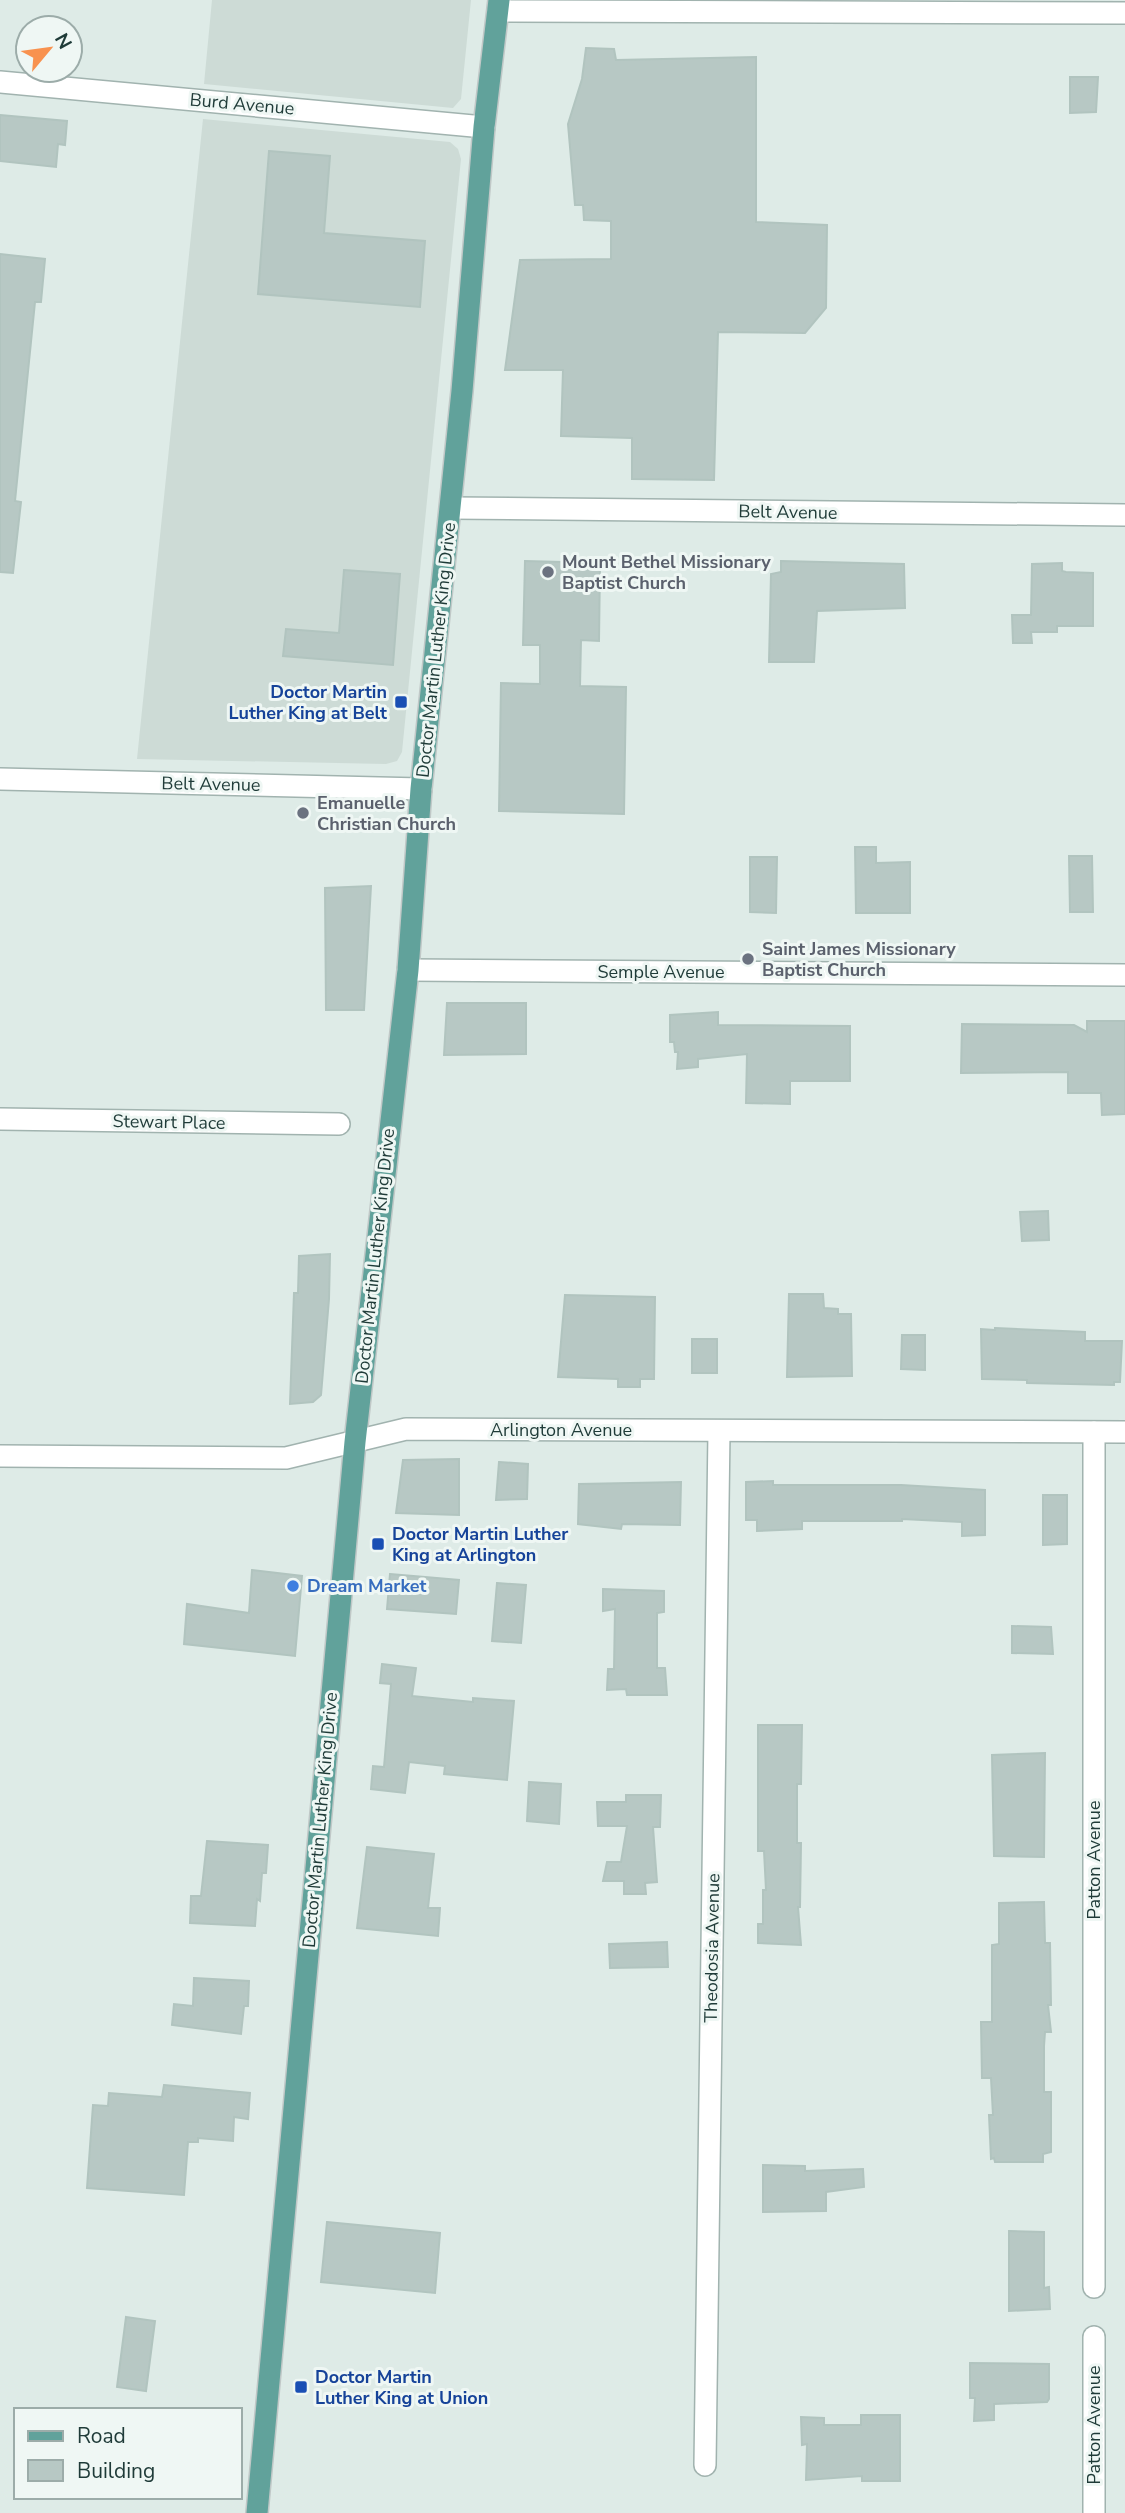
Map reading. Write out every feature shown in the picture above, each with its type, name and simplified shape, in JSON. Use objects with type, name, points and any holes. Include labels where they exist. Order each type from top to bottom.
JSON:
[{"type":"main road","name":"Doctor Martin Luther King Drive","points":[[257,2513],[355,1442],[408,970],[421,789],[498,6]]},
{"type":"street","points":[[498,6],[833,6],[1125,13]]},
{"type":"street","name":"Burd Avenue","points":[[0,82],[484,127]]},
{"type":"street","name":"Belt Avenue","points":[[450,508],[1125,515]]},
{"type":"street","name":"Belt Avenue","points":[[0,779],[421,789]]},
{"type":"street","name":"Semple Avenue","points":[[408,970],[1125,975]]},
{"type":"street","name":"Stewart Place","points":[[0,1119],[339,1124]]},
{"type":"street","name":"Arlington Avenue","points":[[0,1456],[286,1458],[406,1429],[1125,1432]]},
{"type":"street","name":"Theodosia Avenue","points":[[705,2465],[719,1431]]},
{"type":"street","name":"Patton Avenue","points":[[1094,1432],[1094,2287]]},
{"type":"street","name":"Patton Avenue","points":[[1094,2337],[1094,2513]]},
{"type":"shaded area","points":[[212,0],[471,0],[461,99],[453,108],[204,84]]},
{"type":"shaded area","points":[[203,119],[450,142],[458,149],[461,159],[402,752],[397,761],[386,764],[137,759]]},
{"type":"building","points":[[586,48],[614,49],[616,60],[756,57],[756,222],[827,225],[826,308],[805,333],[718,332],[714,480],[632,479],[632,438],[561,436],[563,370],[505,370],[520,260],[611,259],[611,221],[584,220],[583,205],[575,205],[568,124],[582,79]]},
{"type":"building","points":[[1070,77],[1098,77],[1096,112],[1070,113]]},
{"type":"building","points":[[0,115],[67,121],[65,145],[58,144],[56,167],[0,161]]},
{"type":"building","points":[[269,151],[330,156],[324,233],[425,241],[420,307],[258,294]]},
{"type":"building","points":[[0,254],[45,259],[41,302],[35,302],[15,501],[21,502],[13,573],[0,572]]},
{"type":"building","points":[[525,561],[600,563],[599,641],[581,640],[580,686],[626,687],[624,814],[499,811],[501,683],[540,684],[540,645],[523,645]]},
{"type":"building","points":[[781,561],[904,564],[905,608],[817,611],[814,662],[769,662],[771,574],[781,572]]},
{"type":"building","points":[[1062,563],[1062,571],[1093,573],[1093,626],[1057,626],[1057,632],[1031,632],[1032,643],[1013,643],[1012,615],[1031,615],[1032,564]]},
{"type":"building","points":[[344,570],[400,574],[393,665],[283,656],[286,629],[339,633]]},
{"type":"building","points":[[855,847],[876,847],[876,863],[910,862],[910,913],[856,913]]},
{"type":"building","points":[[1069,856],[1092,856],[1093,912],[1070,912]]},
{"type":"building","points":[[750,857],[777,857],[776,913],[750,912]]},
{"type":"building","points":[[371,886],[364,1010],[326,1010],[325,888]]},
{"type":"building","points":[[447,1003],[526,1003],[526,1054],[444,1055]]},
{"type":"building","points":[[718,1012],[718,1025],[850,1026],[850,1081],[790,1081],[790,1104],[746,1103],[747,1054],[698,1059],[698,1067],[677,1069],[678,1052],[675,1052],[674,1042],[670,1042],[670,1015]]},
{"type":"building","points":[[1087,1021],[1125,1021],[1125,1114],[1102,1115],[1101,1093],[1068,1093],[1068,1072],[961,1073],[962,1024],[1074,1025],[1087,1032]]},
{"type":"building","points":[[1048,1211],[1049,1240],[1022,1241],[1020,1212]]},
{"type":"building","points":[[330,1254],[321,1395],[313,1402],[290,1404],[294,1293],[298,1293],[299,1256]]},
{"type":"building","points":[[789,1294],[823,1294],[824,1308],[838,1309],[838,1314],[851,1314],[852,1376],[787,1377]]},
{"type":"building","points":[[565,1295],[655,1297],[654,1379],[640,1379],[640,1387],[618,1387],[618,1379],[558,1377]]},
{"type":"building","points":[[981,1329],[1085,1332],[1085,1341],[1122,1341],[1120,1382],[1114,1382],[1114,1385],[982,1379]]},
{"type":"building","points":[[902,1335],[925,1335],[925,1370],[901,1369]]},
{"type":"building","points":[[692,1339],[717,1339],[717,1373],[692,1373]]},
{"type":"building","points":[[459,1459],[459,1515],[396,1513],[403,1460]]},
{"type":"building","points":[[499,1462],[528,1464],[527,1499],[496,1500]]},
{"type":"building","points":[[773,1481],[773,1485],[901,1485],[985,1490],[985,1535],[962,1536],[962,1522],[902,1519],[802,1521],[802,1529],[757,1531],[757,1520],[746,1520],[746,1482]]},
{"type":"building","points":[[681,1482],[680,1525],[622,1524],[621,1529],[578,1524],[579,1484]]},
{"type":"building","points":[[1043,1495],[1067,1495],[1067,1544],[1043,1545]]},
{"type":"building","points":[[252,1570],[302,1576],[295,1656],[184,1644],[187,1604],[249,1613]]},
{"type":"building","points":[[390,1574],[459,1580],[456,1614],[387,1609]]},
{"type":"building","points":[[497,1583],[526,1585],[521,1643],[492,1641]]},
{"type":"building","points":[[603,1589],[664,1591],[664,1612],[657,1613],[657,1668],[665,1668],[667,1695],[627,1695],[626,1689],[607,1690],[608,1669],[614,1669],[615,1609],[603,1611]]},
{"type":"building","points":[[1012,1626],[1051,1627],[1053,1654],[1012,1653]]},
{"type":"building","points":[[382,1664],[416,1668],[412,1696],[473,1702],[473,1698],[514,1701],[507,1780],[444,1774],[445,1766],[409,1762],[405,1793],[371,1789],[373,1766],[384,1767],[391,1684],[380,1683]]},
{"type":"building","points":[[758,1725],[802,1725],[801,1784],[797,1784],[797,1843],[801,1843],[798,1907],[801,1945],[758,1943],[758,1924],[763,1924],[763,1890],[766,1890],[764,1851],[758,1851]]},
{"type":"building","points":[[1045,1753],[1044,1857],[994,1856],[992,1755]]},
{"type":"building","points":[[529,1782],[561,1784],[559,1824],[527,1821]]},
{"type":"building","points":[[626,1795],[661,1795],[660,1827],[653,1827],[657,1882],[645,1883],[646,1894],[624,1894],[624,1881],[603,1881],[607,1862],[621,1862],[627,1826],[598,1826],[597,1802],[626,1802]]},
{"type":"building","points":[[207,1841],[268,1845],[266,1873],[262,1873],[255,1926],[190,1923],[191,1896],[201,1896]]},
{"type":"building","points":[[367,1847],[434,1854],[428,1908],[440,1908],[438,1936],[357,1928]]},
{"type":"building","points":[[1044,1902],[1045,1943],[1050,1943],[1051,2005],[1048,2005],[1051,2032],[1045,2032],[1044,2092],[1051,2092],[1051,2152],[1043,2154],[1043,2162],[995,2162],[994,2158],[991,2159],[991,2078],[982,2078],[981,2022],[992,2022],[992,1945],[999,1944],[999,1903]]},
{"type":"building","points":[[667,1942],[668,1967],[610,1968],[609,1944]]},
{"type":"building","points":[[194,1978],[249,1981],[248,2006],[244,2006],[241,2034],[172,2025],[174,2004],[193,2006]]},
{"type":"building","points":[[164,2085],[250,2093],[248,2119],[234,2117],[233,2141],[198,2138],[198,2142],[188,2142],[184,2195],[87,2188],[93,2105],[108,2106],[109,2093],[162,2097]]},
{"type":"building","points":[[763,2165],[805,2166],[805,2171],[863,2169],[864,2187],[826,2192],[826,2211],[763,2212]]},
{"type":"building","points":[[327,2222],[440,2233],[435,2293],[321,2282]]},
{"type":"building","points":[[1009,2231],[1044,2232],[1044,2288],[1049,2287],[1050,2309],[1009,2311]]},
{"type":"building","points":[[126,2317],[155,2321],[146,2391],[117,2387]]},
{"type":"building","points":[[970,2363],[1049,2364],[1049,2399],[1047,2402],[994,2404],[994,2420],[974,2421],[975,2398],[970,2398]]},
{"type":"building","points":[[861,2415],[900,2415],[900,2481],[862,2481],[862,2476],[806,2480],[807,2444],[802,2445],[801,2417],[824,2418],[824,2425],[861,2425]]},
{"type":"place","name":"Mount Bethel Missionary Baptist Church","points":[[548,572]]},
{"type":"place","name":"Doctor Martin Luther King at Belt","points":[[401,702]]},
{"type":"place","name":"Emanuelle Christian Church","points":[[303,813]]},
{"type":"place","name":"Saint James Missionary Baptist Church","points":[[748,959]]},
{"type":"place","name":"Doctor Martin Luther King at Arlington","points":[[378,1544]]},
{"type":"place","name":"Dream Market","points":[[293,1586]]},
{"type":"place","name":"Doctor Martin Luther King at Union","points":[[301,2387]]}]
